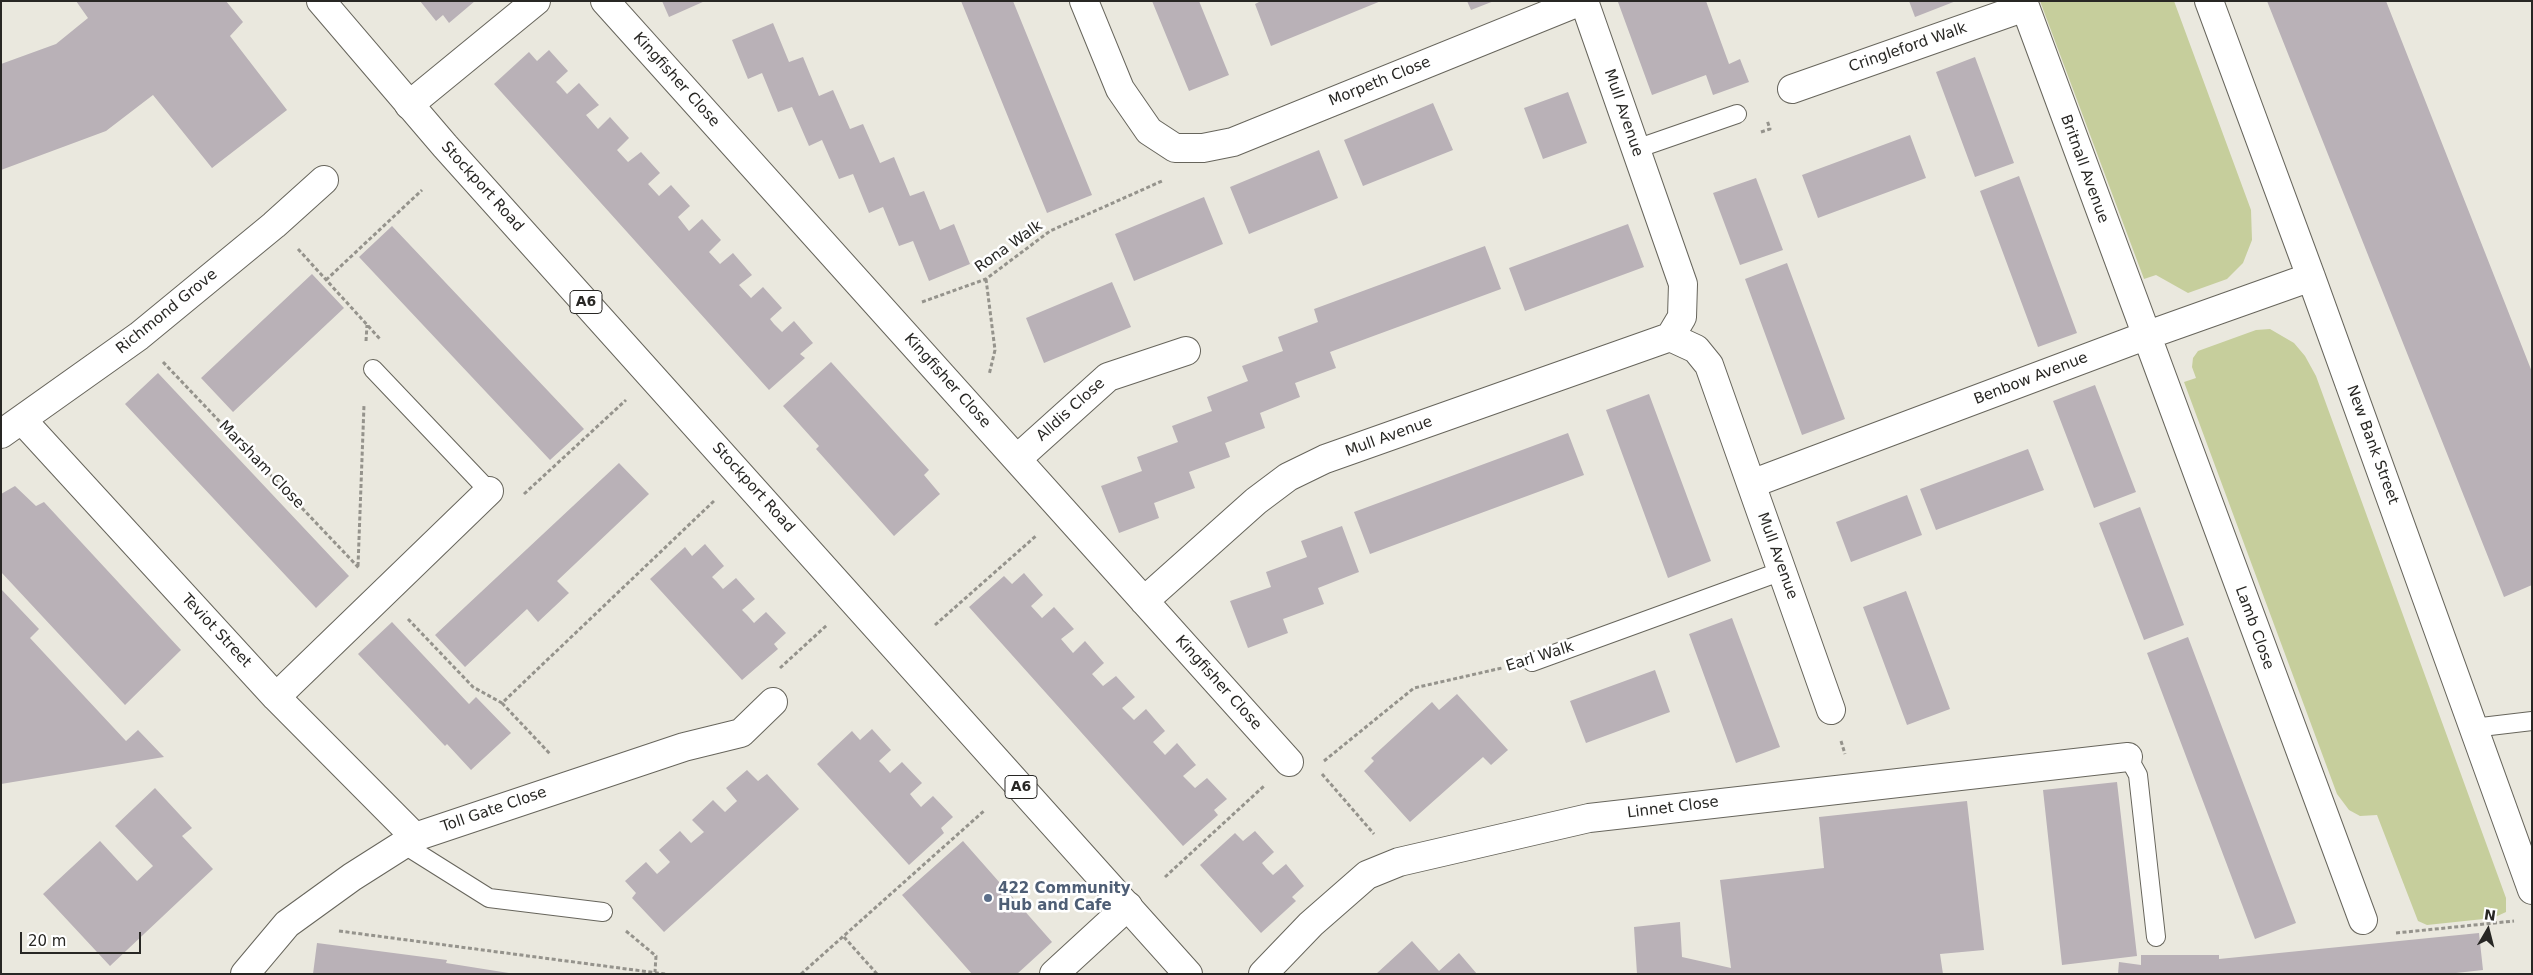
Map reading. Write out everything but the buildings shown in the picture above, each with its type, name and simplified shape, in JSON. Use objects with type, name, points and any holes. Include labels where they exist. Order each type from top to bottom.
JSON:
[{"type":"main road","name":"Stockport Road","points":[[321,1],[409,105],[1188,974]]},
{"type":"main road","points":[[409,105],[536,1]]},
{"type":"main road","name":"Kingfisher Close","points":[[605,1],[1018,458],[1144,602],[1289,762]]},
{"type":"main road","points":[[1084,1],[1120,89],[1149,131],[1175,148]]},
{"type":"main road","name":"Morpeth Close","points":[[1175,148],[1203,148],[1233,142],[1583,1]]},
{"type":"main road","name":"Mull Avenue","points":[[1144,602],[1256,501],[1288,477],[1325,459],[1670,337],[1682,317],[1683,284],[1583,1]]},
{"type":"main road","name":"New Bank Street","points":[[2209,1],[2311,277],[2532,890]]},
{"type":"main road","name":"Cringleford Walk","points":[[1792,89],[2024,4]]},
{"type":"main road","name":"Britnall Avenue","points":[[2024,4],[2145,336]]},
{"type":"main road","name":"Richmond Grove","points":[[12,427],[139,336],[274,225],[324,180]]},
{"type":"main road","name":"Benbow Avenue","points":[[1751,484],[2145,336],[2311,277]]},
{"type":"main road","name":"Lamb Close","points":[[2145,336],[2363,920]]},
{"type":"main road","name":"Mull Avenue","points":[[1670,337],[1696,349],[1709,365],[1831,710]]},
{"type":"main road","name":"Alldis Close","points":[[1018,458],[1108,377],[1186,351]]},
{"type":"main road","name":"Teviot Street","points":[[12,427],[276,696],[409,841]]},
{"type":"main road","points":[[276,696],[489,491]]},
{"type":"main road","name":"Toll Gate Close","points":[[245,974],[287,924],[352,877],[409,841],[684,747],[741,733],[773,702]]},
{"type":"main road","name":"Linnet Close","points":[[1263,974],[1311,924],[1367,875],[1399,862],[1589,818],[2128,757]]},
{"type":"main road","points":[[1054,974],[1128,906]]},
{"type":"lane","points":[[1636,149],[1737,114]]},
{"type":"lane","points":[[373,369],[489,491]]},
{"type":"lane","name":"Earl Walk","points":[[1532,662],[1782,571]]},
{"type":"lane","points":[[2473,728],[2532,721]]},
{"type":"lane","points":[[2128,757],[2138,775],[2156,937]]},
{"type":"lane","points":[[409,841],[489,898],[603,912]]},
{"type":"path","name":"Rona Walk","points":[[887,314],[986,279],[1050,231],[1162,183],[1175,148]]},
{"type":"path","points":[[326,280],[422,190]]},
{"type":"path","points":[[986,279],[995,350],[986,383]]},
{"type":"path","points":[[366,344],[367,325]]},
{"type":"path","name":"Marsham Close","points":[[139,336],[473,688],[502,703],[577,782]]},
{"type":"path","points":[[489,491],[506,475],[524,494],[652,376]]},
{"type":"path","points":[[358,566],[364,402]]},
{"type":"path","points":[[502,703],[742,476]]},
{"type":"path","points":[[935,625],[1064,511]]},
{"type":"path","points":[[773,702],[778,670],[854,600]]},
{"type":"path","name":"Earl Walk","points":[[1316,767],[1414,688],[1532,662]]},
{"type":"path","points":[[1831,710],[1856,787]]},
{"type":"path","points":[[1165,877],[1289,762],[1316,767],[1399,862]]},
{"type":"path","points":[[801,974],[985,810]]},
{"type":"path","points":[[603,912],[656,956],[655,972]]},
{"type":"path","points":[[335,930],[665,974]]},
{"type":"path","points":[[844,937],[877,974]]},
{"type":"green space","points":[[2040,1],[2174,1],[2251,210],[2252,240],[2243,263],[2227,279],[2188,293],[2156,275],[2144,279]]},
{"type":"green space","points":[[2270,329],[2294,343],[2305,356],[2316,376],[2506,898],[2506,912],[2493,918],[2427,925],[2418,921],[2377,815],[2360,816],[2349,810],[2337,794],[2184,382],[2196,378],[2192,367],[2193,358],[2198,351],[2256,330]]},
{"type":"place","name":"422 Community Hub and Cafe","points":[[988,898]]}]
